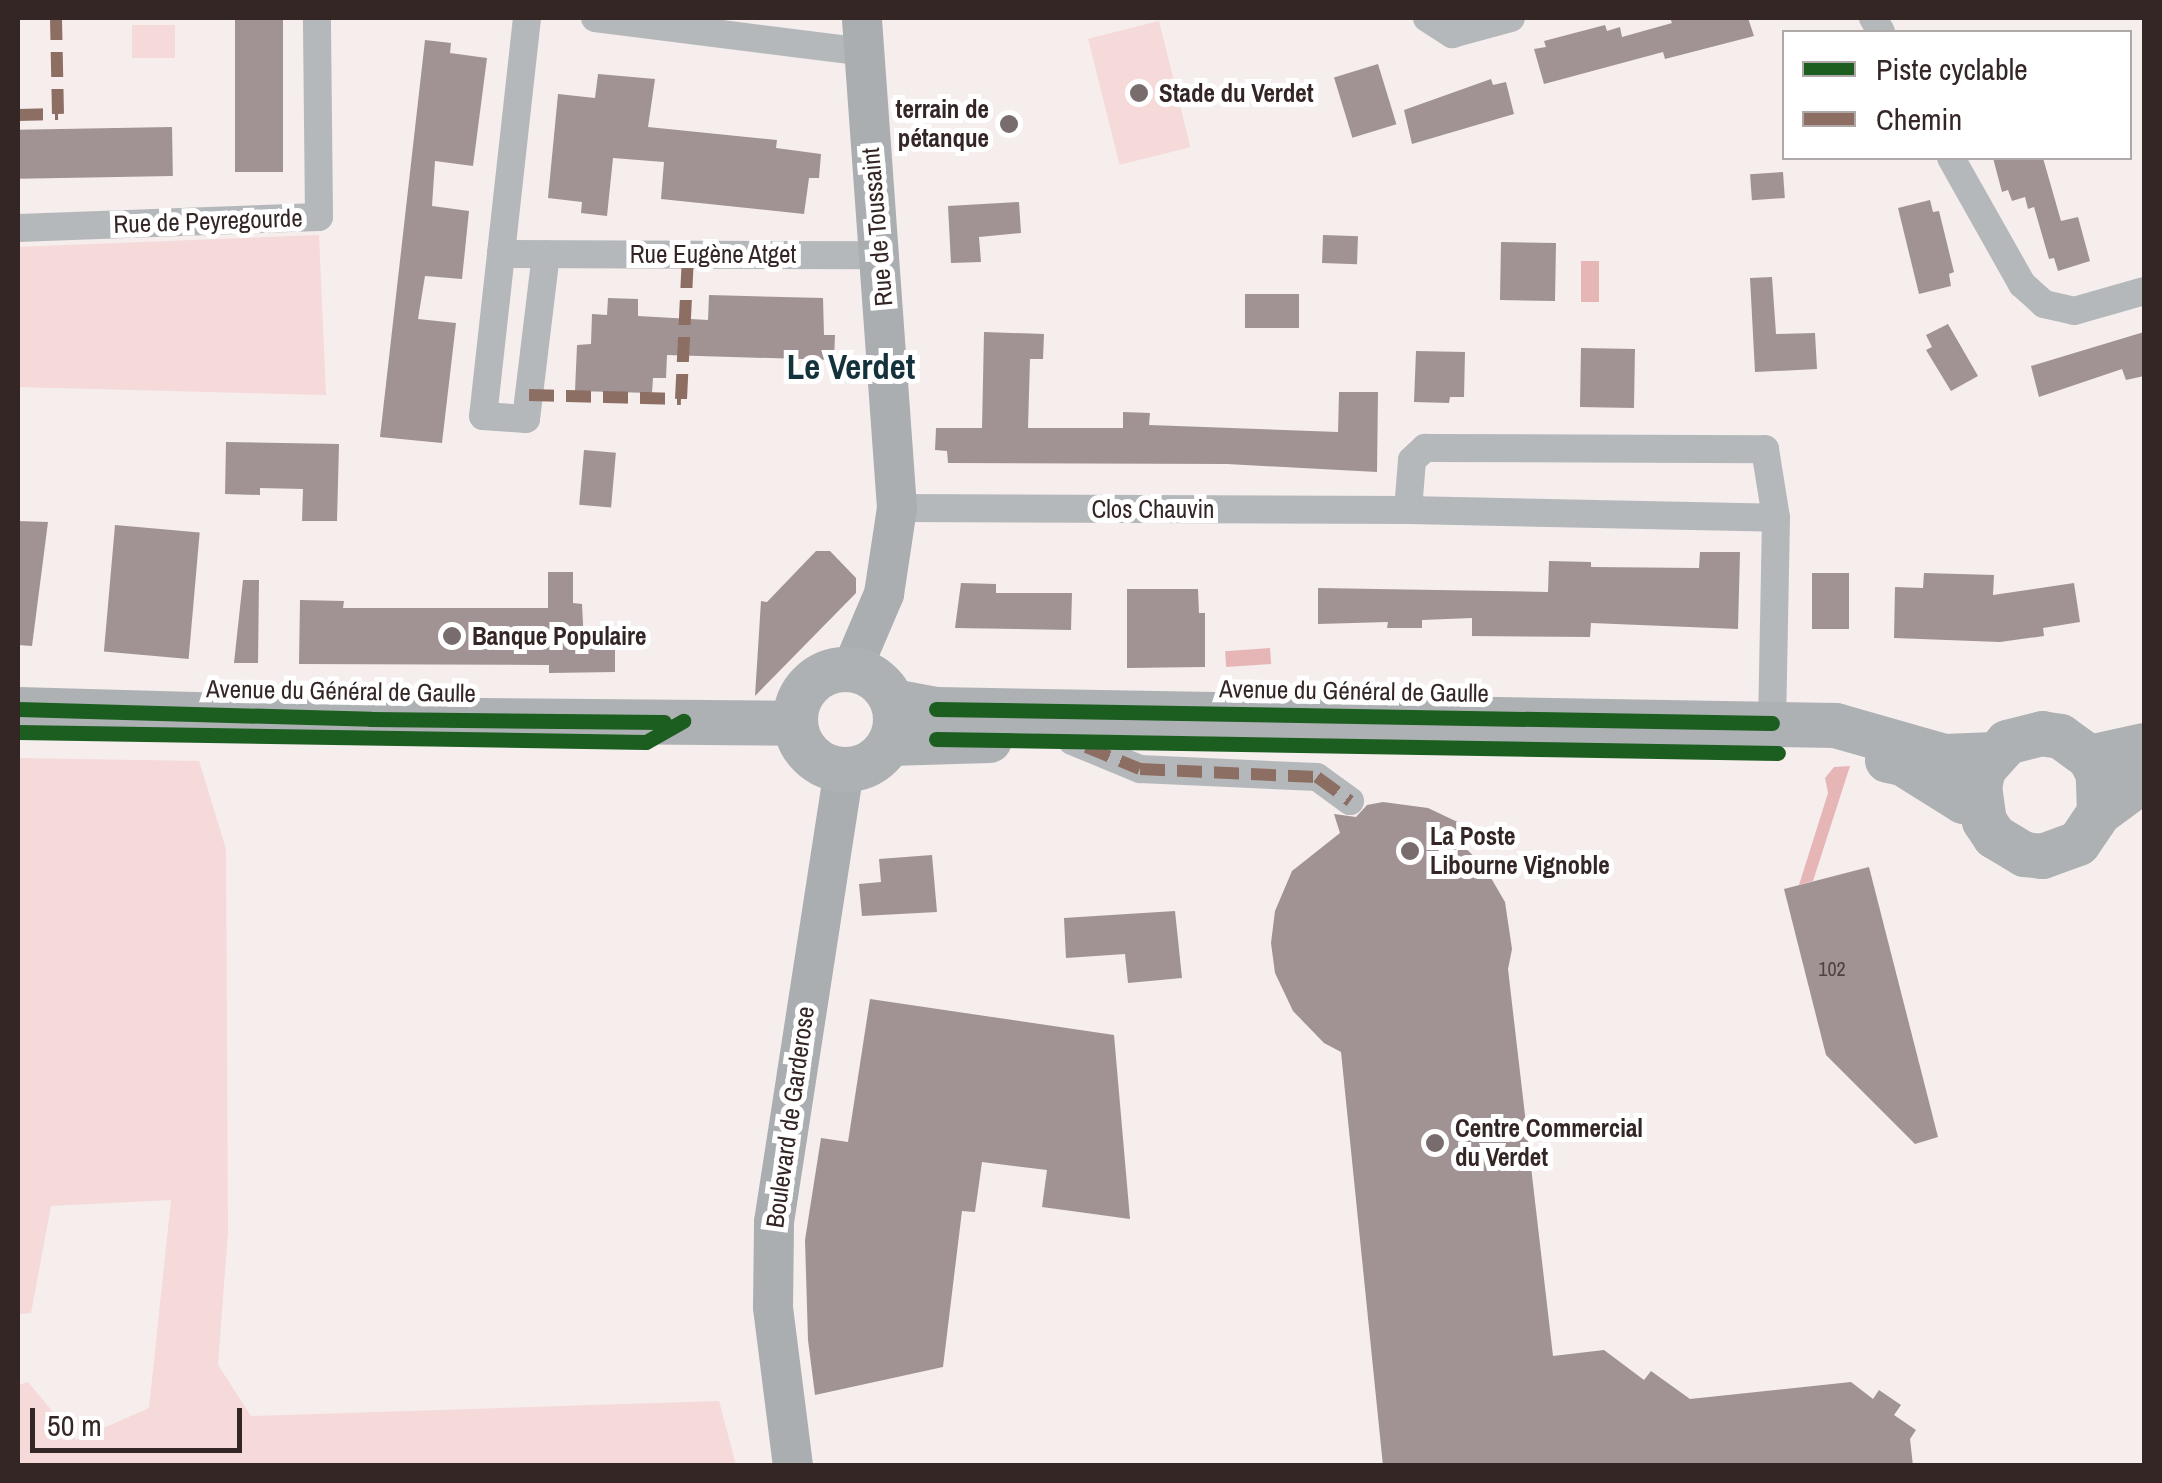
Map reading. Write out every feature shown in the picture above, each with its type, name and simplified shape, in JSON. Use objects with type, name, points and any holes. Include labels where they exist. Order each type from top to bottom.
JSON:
[{"type":"main road","name":"Rue de Toussaint","points":[[852,669],[884,594],[898,508],[863,35]]},
{"type":"main road","points":[[844,769],[829,767],[805,750],[795,723],[796,708],[810,682],[822,674],[852,669],[876,680],[891,722]]},
{"type":"main road","name":"Avenue du Général de Gaulle","points":[[18,709],[371,720],[795,723]]},
{"type":"main road","name":"Avenue du Général de Gaulle","points":[[891,722],[956,709],[1772,723],[1835,725],[1944,756],[1994,754],[2024,735],[2042,732],[2060,736],[2089,756]]},
{"type":"main road","name":"Avenue du Général de Gaulle","points":[[891,722],[936,739],[1866,755],[1902,763],[1962,801],[1979,804]]},
{"type":"main road","name":"Avenue du Général de Gaulle","points":[[844,769],[870,762],[891,722]]},
{"type":"main road","points":[[2100,812],[2098,774],[2089,756],[2144,744]]},
{"type":"main road","points":[[1994,754],[1978,786],[1984,821],[2007,847],[2042,856],[2078,843],[2100,812],[2144,779]]},
{"type":"main road","name":"Boulevard de Garderose","points":[[793,1466],[773,1307],[774,1222],[844,769]]},
{"type":"street","name":"Rue de Peyregourde","points":[[18,228],[319,217],[317,18]]},
{"type":"street","points":[[528,18],[482,416],[526,419],[546,254]]},
{"type":"street","points":[[595,18],[863,35]]},
{"type":"street","points":[[1427,18],[1452,34],[1511,18]]},
{"type":"street","points":[[1952,160],[2022,284],[2044,304],[2074,311],[2144,291]]},
{"type":"street","name":"Rue Eugène Atget","points":[[501,254],[880,255]]},
{"type":"street","points":[[1408,510],[1412,460],[1425,448],[1765,449],[1776,518],[1772,723]]},
{"type":"street","name":"Clos Chauvin","points":[[898,508],[1408,510],[1776,518]]},
{"type":"street","points":[[1072,741],[1140,768],[1317,778],[1350,801]]},
{"type":"shaded area","name":"Stade du Verdet","points":[[1159,21],[1190,147],[1120,165],[1088,39]]},
{"type":"shaded area","points":[[132,25],[175,25],[175,58],[132,58]]},
{"type":"shaded area","points":[[319,235],[326,395],[18,387],[18,247]]},
{"type":"shaded area","points":[[1581,261],[1599,261],[1599,302],[1581,302]]},
{"type":"shaded area","points":[[1270,648],[1271,664],[1226,667],[1225,651]]},
{"type":"shaded area","points":[[18,758],[199,761],[226,849],[228,1232],[218,1365],[251,1416],[719,1401],[736,1465],[18,1465],[18,1385],[28,1382],[76,1440],[149,1408],[171,1200],[51,1206],[31,1313],[18,1314]]},
{"type":"shaded area","points":[[1850,766],[1813,881],[1799,885],[1828,793],[1825,778],[1834,767]]},
{"type":"building","points":[[235,18],[283,18],[283,172],[235,172]]},
{"type":"building","points":[[1670,18],[1748,18],[1754,36],[1665,59],[1663,52],[1544,84],[1534,49],[1546,47],[1544,41],[1605,25],[1607,31],[1620,27],[1622,37],[1672,23]]},
{"type":"building","points":[[425,40],[451,43],[450,53],[487,58],[473,166],[435,161],[432,206],[469,211],[462,279],[425,276],[418,319],[456,323],[442,443],[380,437]]},
{"type":"building","points":[[1378,64],[1396,124],[1352,138],[1334,77]]},
{"type":"building","points":[[598,74],[655,79],[648,127],[777,140],[776,148],[821,154],[819,178],[809,178],[804,214],[661,199],[664,162],[613,158],[607,216],[581,213],[582,202],[548,198],[558,94],[595,98]]},
{"type":"building","points":[[1491,79],[1493,85],[1506,82],[1514,114],[1412,144],[1404,110]]},
{"type":"building","points":[[172,127],[173,176],[19,179],[18,130]]},
{"type":"building","points":[[1994,160],[2044,160],[2061,221],[2078,217],[2090,261],[2058,271],[2054,258],[2049,259],[2034,207],[2028,209],[2025,197],[2012,201],[2008,190],[2002,192]]},
{"type":"building","points":[[1783,172],[1785,198],[1752,200],[1750,174]]},
{"type":"building","points":[[1930,200],[1933,212],[1939,211],[1954,272],[1949,274],[1951,286],[1919,294],[1898,208]]},
{"type":"building","points":[[1019,202],[1021,233],[979,237],[981,262],[951,263],[948,206]]},
{"type":"building","points":[[1323,235],[1358,236],[1357,264],[1322,263]]},
{"type":"building","points":[[1501,242],[1556,243],[1555,301],[1500,300]]},
{"type":"building","points":[[1772,277],[1776,334],[1815,333],[1817,369],[1755,372],[1750,278]]},
{"type":"building","points":[[1245,294],[1299,294],[1299,328],[1245,328]]},
{"type":"building","points":[[709,295],[823,298],[824,335],[835,335],[834,360],[667,355],[666,378],[653,378],[652,393],[575,391],[577,345],[591,344],[592,314],[607,315],[608,298],[638,299],[638,316],[708,320]]},
{"type":"building","points":[[1948,324],[1978,376],[1951,391],[1926,350],[1932,347],[1926,335]]},
{"type":"building","points":[[984,332],[1044,334],[1043,359],[1030,359],[1028,428],[1123,428],[1123,412],[1150,413],[1149,425],[1338,432],[1339,392],[1378,392],[1377,472],[1227,464],[948,463],[947,451],[935,450],[936,428],[982,428]]},
{"type":"building","points":[[2144,332],[2144,376],[2126,380],[2122,369],[2039,397],[2031,366]]},
{"type":"building","points":[[1581,348],[1635,349],[1634,408],[1580,407]]},
{"type":"building","points":[[1416,351],[1465,352],[1464,397],[1450,397],[1449,403],[1414,402]]},
{"type":"building","points":[[226,442],[339,444],[337,521],[302,521],[303,489],[260,488],[260,495],[225,494]]},
{"type":"building","points":[[584,450],[616,453],[611,508],[579,505]]},
{"type":"building","points":[[18,521],[48,522],[32,646],[18,645]]},
{"type":"building","points":[[115,525],[200,532],[189,659],[104,652]]},
{"type":"building","points":[[816,551],[830,551],[856,578],[856,593],[755,696],[761,601],[767,602]]},
{"type":"building","points":[[1700,552],[1740,552],[1738,629],[1591,623],[1590,637],[1472,636],[1472,618],[1422,620],[1422,628],[1387,628],[1388,622],[1318,624],[1318,588],[1548,592],[1549,561],[1591,562],[1591,567],[1699,568]]},
{"type":"building","points":[[548,572],[573,572],[573,603],[582,604],[584,644],[615,644],[615,672],[549,673],[549,665],[299,664],[300,600],[344,601],[343,608],[548,608]]},
{"type":"building","points":[[1812,573],[1849,573],[1849,629],[1812,629]]},
{"type":"building","points":[[1924,573],[1994,575],[1993,595],[2074,583],[2080,622],[2043,628],[2044,636],[2000,642],[1894,638],[1895,587],[1923,588]]},
{"type":"building","points":[[243,580],[259,580],[258,663],[234,663]]},
{"type":"building","points":[[961,583],[996,584],[996,593],[1072,593],[1071,630],[955,628]]},
{"type":"building","points":[[1127,589],[1198,589],[1199,613],[1205,613],[1205,667],[1127,668]]},
{"type":"building","name":"Centre Commercial du Verdet","points":[[1383,802],[1428,808],[1466,826],[1459,842],[1484,866],[1505,902],[1512,949],[1508,969],[1553,1356],[1604,1350],[1644,1380],[1651,1371],[1690,1399],[1851,1382],[1873,1399],[1879,1390],[1901,1405],[1894,1415],[1916,1430],[1910,1439],[1913,1466],[1383,1466],[1341,1052],[1324,1043],[1293,1011],[1275,973],[1271,943],[1275,911],[1292,871],[1340,833],[1334,814],[1356,817],[1367,805]]},
{"type":"building","points":[[932,855],[937,912],[862,916],[859,884],[881,882],[879,859]]},
{"type":"building","points":[[1869,867],[1938,1137],[1915,1144],[1826,1055],[1784,889]]},
{"type":"building","points":[[1175,911],[1182,978],[1128,983],[1125,954],[1066,958],[1064,918]]},
{"type":"building","points":[[870,999],[1114,1035],[1130,1219],[1042,1207],[1047,1170],[982,1162],[975,1212],[962,1211],[943,1367],[815,1395],[808,1340],[805,1240],[821,1138],[848,1142]]},
{"type":"marked path","points":[[18,115],[58,114],[56,18]]},
{"type":"marked path","points":[[529,395],[681,399],[688,255]]},
{"type":"marked path","points":[[1086,747],[1140,769],[1317,777],[1350,801]]},
{"type":"cycle path","points":[[18,709],[664,722]]},
{"type":"cycle path","points":[[936,709],[1772,723]]},
{"type":"cycle path","points":[[18,732],[646,742],[683,721]]},
{"type":"cycle path","points":[[936,739],[1778,753]]},
{"type":"place","name":"Stade du Verdet","points":[[1139,93]]},
{"type":"place","name":"terrain de pétanque","points":[[1009,124]]},
{"type":"place","name":"Banque Populaire","points":[[452,636]]},
{"type":"place","name":"La Poste Libourne Vignoble","points":[[1410,851]]},
{"type":"place","name":"Centre Commercial du Verdet","points":[[1435,1143]]},
{"type":"district","name":"Le Verdet","points":[[851,367]]}]
